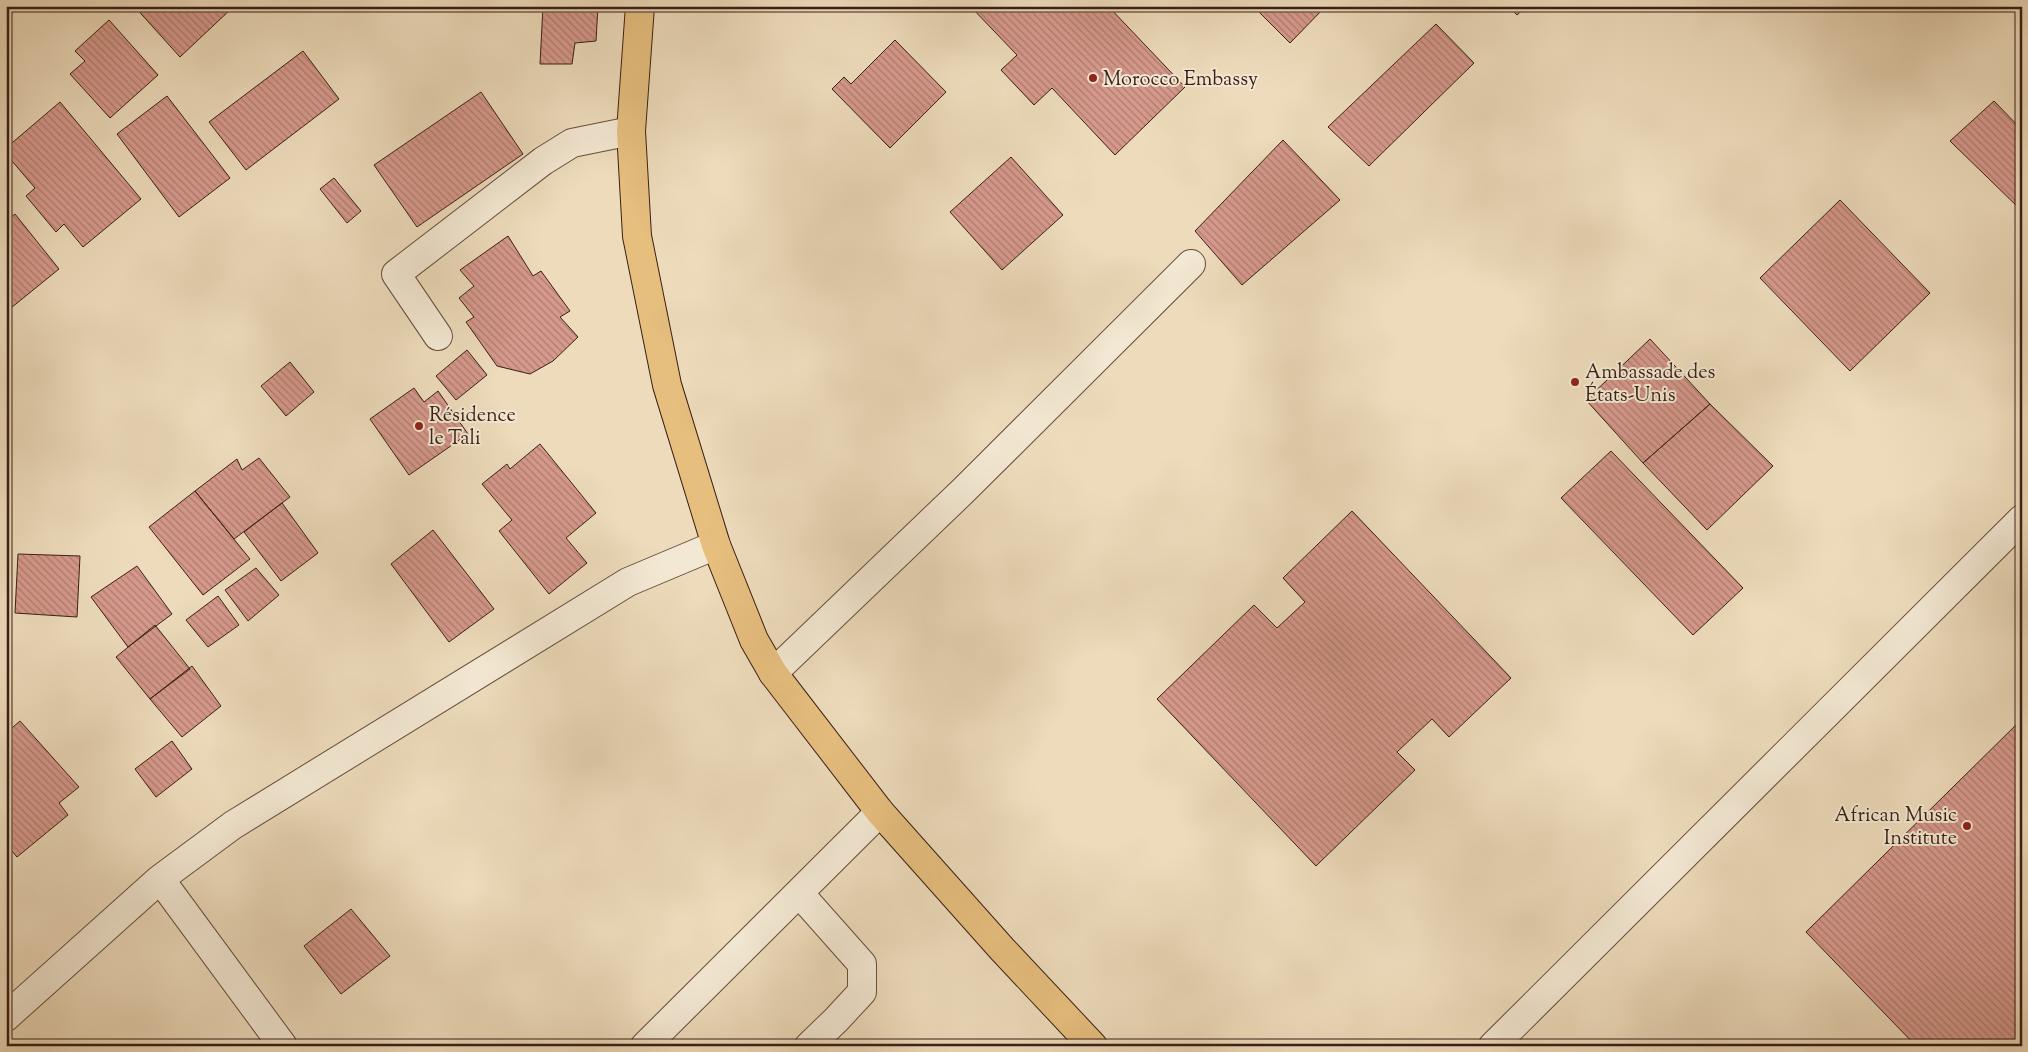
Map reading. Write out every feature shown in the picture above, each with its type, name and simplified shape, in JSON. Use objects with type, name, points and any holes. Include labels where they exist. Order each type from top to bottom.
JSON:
[{"type":"main road","points":[[640,6],[631,131],[638,236],[651,310],[667,385],[693,474],[716,545],[754,640],[773,673],[880,812],[1093,1046]]},
{"type":"street","points":[[438,336],[396,274],[535,167],[572,143],[631,131]]},
{"type":"street","points":[[773,673],[964,490],[1191,264]]},
{"type":"street","points":[[1493,1046],[2022,519]]},
{"type":"street","points":[[6,1017],[160,879],[233,826],[628,582],[716,545]]},
{"type":"street","points":[[645,1046],[880,812]]},
{"type":"street","points":[[160,879],[283,1046]]},
{"type":"street","points":[[799,893],[862,964],[862,992],[809,1046]]},
{"type":"building","points":[[134,6],[228,6],[231,9],[180,57]]},
{"type":"building","points":[[543,6],[598,6],[596,41],[575,43],[572,64],[540,64]]},
{"type":"building","name":"Morocco Embassy","points":[[970,6],[1108,6],[1185,87],[1115,155],[1052,88],[1034,105],[1001,70],[1017,55]]},
{"type":"building","points":[[1253,6],[1326,6],[1290,43]]},
{"type":"building","points":[[1508,6],[1527,6],[1517,15]]},
{"type":"building","points":[[109,20],[158,75],[110,118],[70,74],[85,61],[75,51]]},
{"type":"building","points":[[1436,24],[1474,63],[1369,166],[1328,127]]},
{"type":"building","points":[[895,40],[946,92],[890,148],[832,89],[844,77],[851,84]]},
{"type":"building","points":[[303,51],[339,99],[246,170],[209,122]]},
{"type":"building","points":[[481,92],[523,154],[417,227],[374,165]]},
{"type":"building","points":[[167,96],[230,178],[179,217],[117,134]]},
{"type":"building","points":[[1994,101],[2022,130],[2022,211],[1950,141]]},
{"type":"building","points":[[60,102],[141,199],[83,247],[64,224],[56,232],[26,196],[35,188],[6,154],[6,148]]},
{"type":"building","points":[[1283,140],[1340,200],[1242,285],[1195,231]]},
{"type":"building","points":[[1011,157],[1063,215],[1002,270],[950,212]]},
{"type":"building","points":[[334,178],[361,211],[347,223],[320,189]]},
{"type":"building","points":[[1840,200],[1930,293],[1850,371],[1760,278]]},
{"type":"building","points":[[15,214],[59,269],[6,312],[6,221]]},
{"type":"building","points":[[508,236],[533,276],[541,271],[570,311],[560,317],[578,337],[553,361],[530,374],[497,366],[466,322],[474,317],[459,298],[474,286],[460,270]]},
{"type":"building","points":[[1650,339],[1710,404],[1643,463],[1586,400]]},
{"type":"building","points":[[467,350],[487,375],[456,400],[436,376]]},
{"type":"building","points":[[290,362],[314,392],[286,416],[261,386]]},
{"type":"building","name":"Résidence le Tali","points":[[414,388],[424,402],[438,391],[468,434],[409,475],[370,419]]},
{"type":"building","points":[[1710,404],[1773,466],[1707,530],[1643,463]]},
{"type":"building","points":[[540,444],[596,513],[566,538],[587,563],[549,594],[499,531],[512,520],[482,484],[507,464],[510,469]]},
{"type":"building","points":[[1611,451],[1743,588],[1693,635],[1561,498]]},
{"type":"building","points":[[259,458],[290,497],[234,539],[195,491],[237,459],[242,470]]},
{"type":"building","points":[[195,491],[250,559],[203,595],[149,527]]},
{"type":"building","points":[[282,503],[318,553],[281,581],[244,532]]},
{"type":"building","points":[[1352,511],[1511,678],[1449,737],[1432,719],[1397,752],[1415,770],[1316,866],[1157,699],[1254,605],[1277,628],[1305,602],[1283,578]]},
{"type":"building","points":[[433,530],[494,609],[449,642],[391,564]]},
{"type":"building","points":[[18,554],[80,556],[77,617],[15,613]]},
{"type":"building","points":[[137,566],[172,614],[128,647],[91,597]]},
{"type":"building","points":[[256,568],[279,595],[248,621],[225,590]]},
{"type":"building","points":[[218,596],[239,625],[208,647],[186,620]]},
{"type":"building","points":[[155,625],[190,669],[150,699],[116,657]]},
{"type":"building","points":[[192,666],[221,706],[182,737],[150,699]]},
{"type":"building","name":"African Music Institute","points":[[2021,720],[2022,1046],[1916,1046],[1806,932]]},
{"type":"building","points":[[20,721],[79,787],[59,803],[68,815],[17,857],[6,844],[6,733]]},
{"type":"building","points":[[172,741],[192,769],[156,797],[135,769]]},
{"type":"building","points":[[351,909],[390,956],[341,994],[304,946]]},
{"type":"place","name":"Morocco Embassy","points":[[1093,78]]},
{"type":"place","name":"Ambassade des États-Unis","points":[[1575,382]]},
{"type":"place","name":"Résidence le Tali","points":[[419,426]]},
{"type":"place","name":"African Music Institute","points":[[1967,826]]}]
